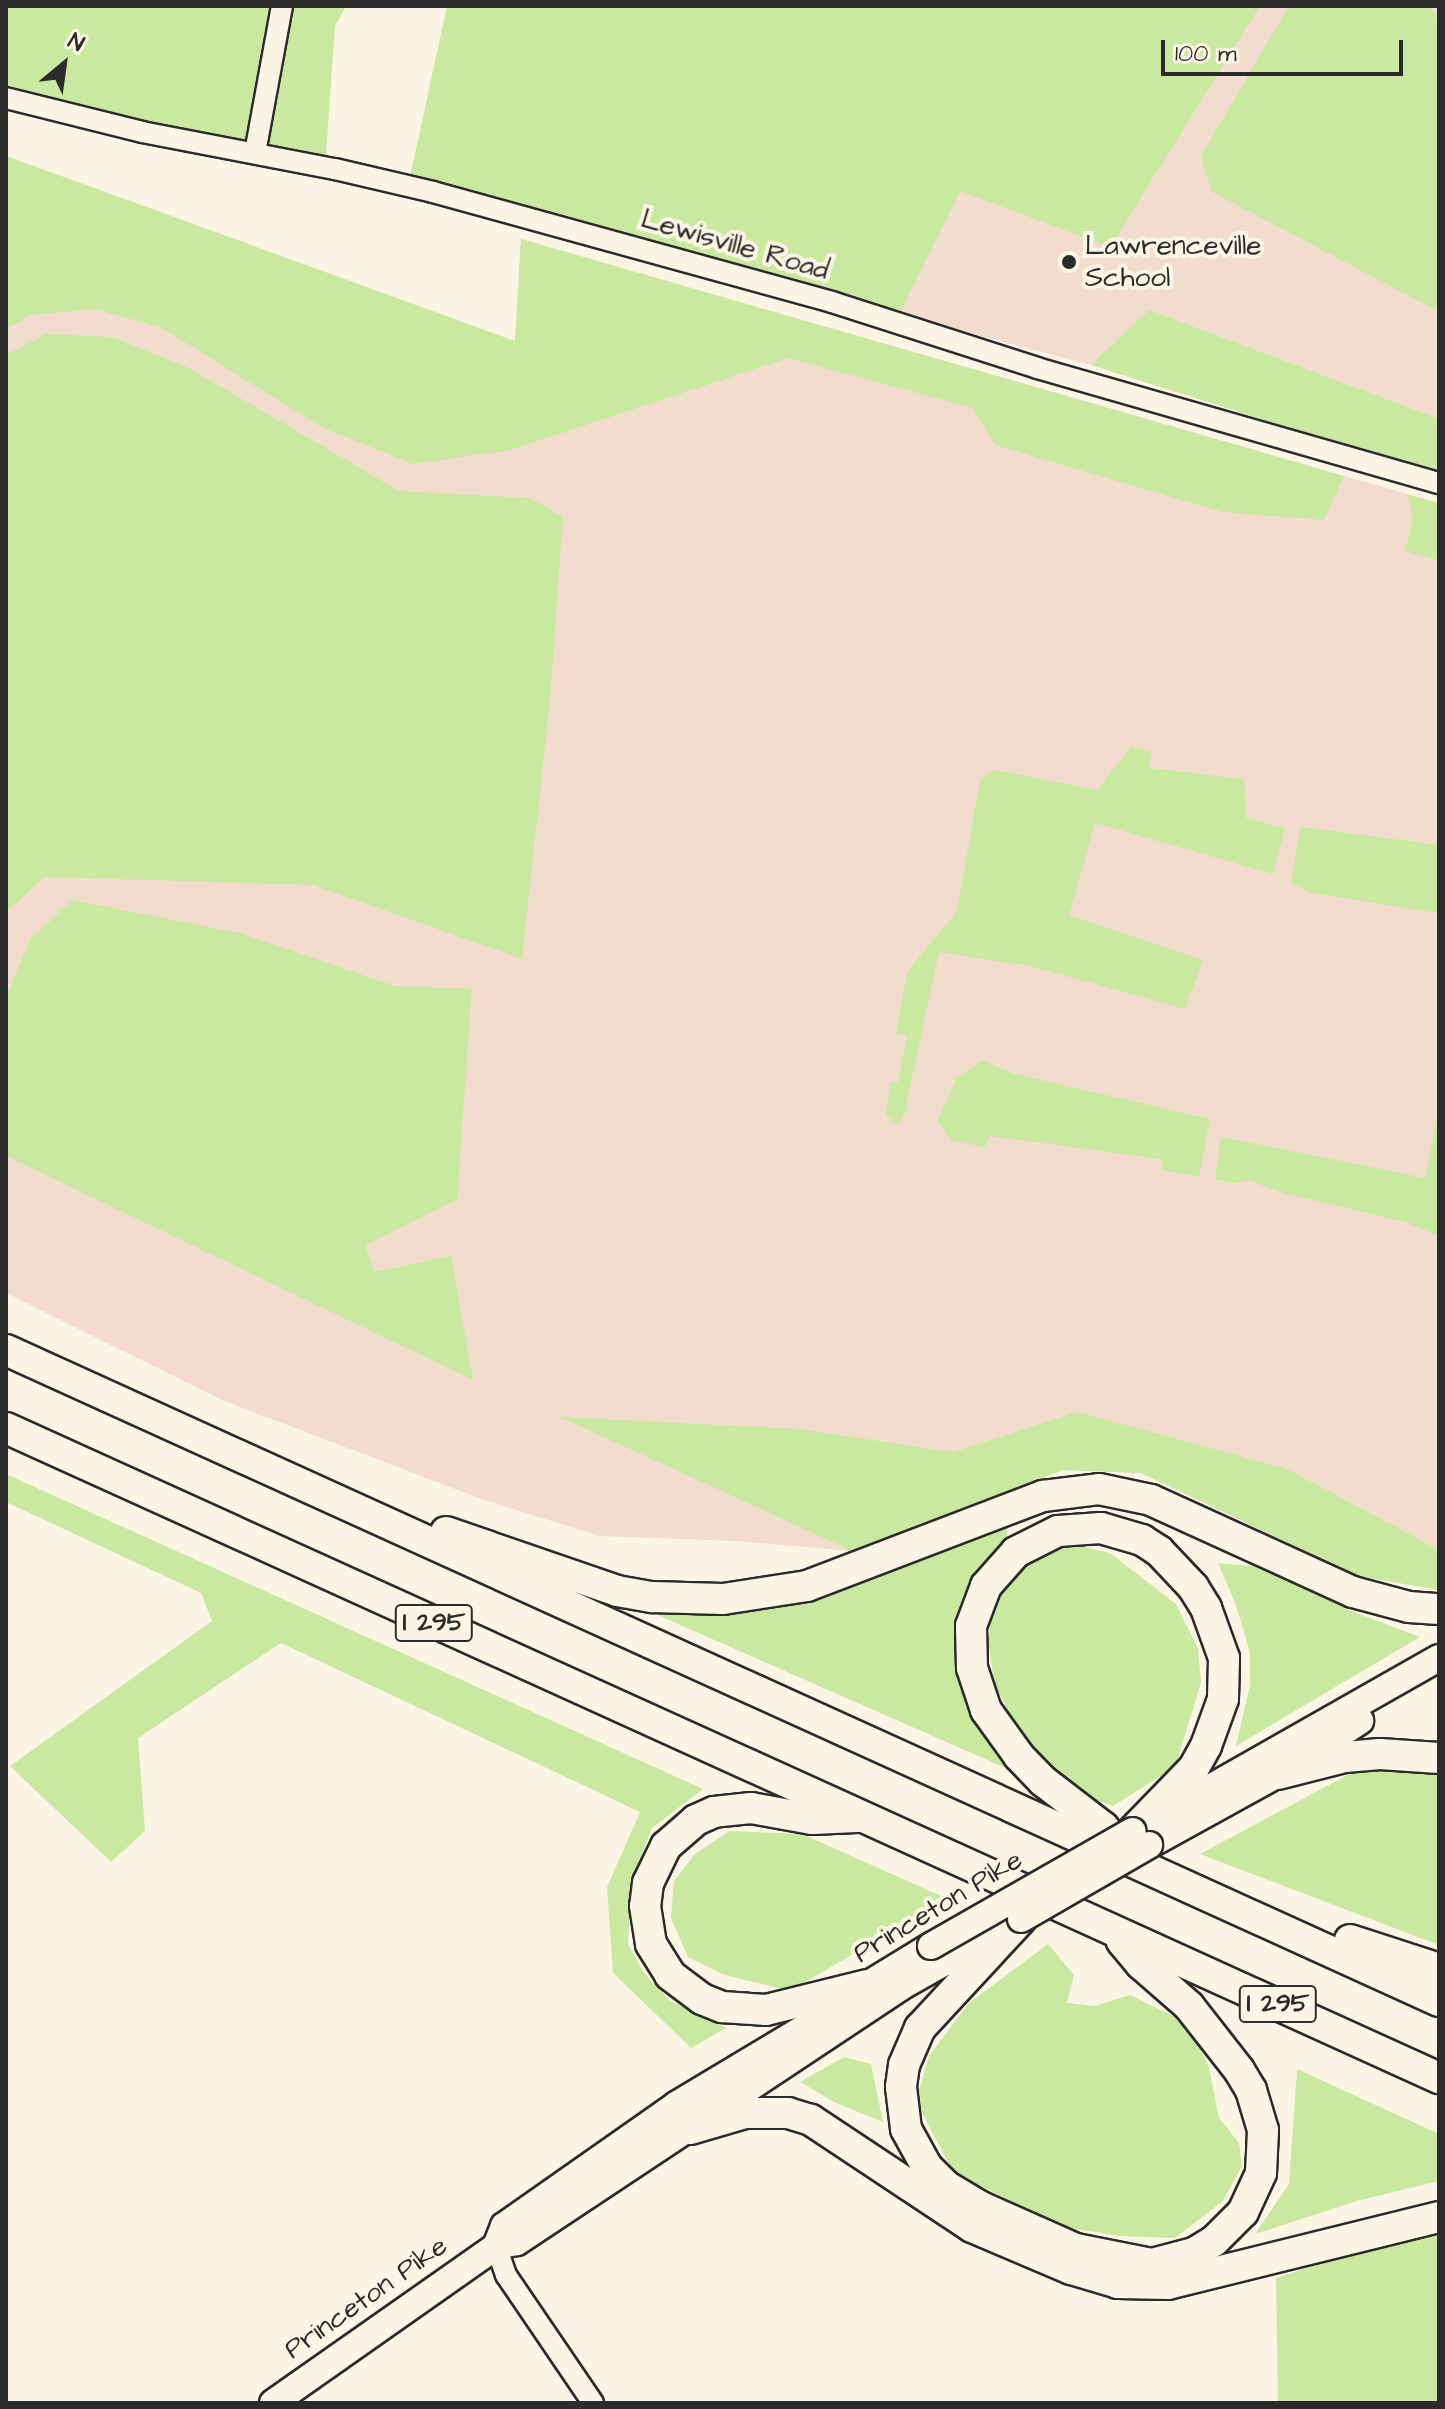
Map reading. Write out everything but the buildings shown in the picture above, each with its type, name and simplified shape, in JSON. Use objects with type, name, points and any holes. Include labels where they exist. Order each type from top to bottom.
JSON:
[{"type":"highway","name":"I 295","points":[[6,1350],[1439,2001]]},
{"type":"highway","name":"I 295","points":[[6,1428],[1439,2078]]},
{"type":"highway","points":[[398,1529],[448,1532],[617,1591],[664,1598],[723,1599],[807,1586],[1043,1496],[1099,1489],[1151,1500],[1353,1592],[1409,1607],[1439,1609]]},
{"type":"highway","points":[[1133,1831],[1208,1788],[1225,1674],[1217,1634],[1193,1587],[1174,1565],[1142,1540],[1101,1528],[1058,1531],[1016,1552],[998,1569],[977,1606],[970,1648],[977,1690],[993,1724],[1019,1756],[1064,1799],[1103,1827],[1134,1864]]},
{"type":"highway","points":[[1278,1774],[1357,1756],[1439,1758]]},
{"type":"highway","points":[[861,1817],[812,1819],[751,1808],[714,1812],[679,1832],[666,1846],[648,1883],[645,1906],[651,1944],[660,1962],[685,1989],[722,2007],[766,2010],[867,1985]]},
{"type":"highway","points":[[1021,1919],[944,1964],[904,2065],[901,2108],[906,2129],[927,2167],[946,2186],[981,2207],[1076,2249],[1139,2264],[1175,2260],[1214,2241],[1243,2212],[1261,2173],[1263,2130],[1251,2090],[1239,2070],[1189,2006],[1141,1964],[1116,1934]]},
{"type":"highway","points":[[1286,1931],[1321,1928],[1439,1969]]},
{"type":"highway","points":[[690,2129],[745,2113],[788,2113],[811,2120],[824,2125],[936,2206],[972,2227],[1071,2269],[1118,2283],[1168,2284],[1439,2217]]},
{"type":"main road","name":"Princeton Pike","points":[[1021,1919],[1208,1788],[1439,1658]]},
{"type":"main road","name":"Princeton Pike","points":[[1208,1788],[1278,1774],[1439,1675]]},
{"type":"main road","name":"Princeton Pike","points":[[273,2403],[496,2246],[517,2242],[690,2129],[708,2112],[944,1964],[1133,1831]]},
{"type":"main road","name":"Princeton Pike","points":[[496,2246],[504,2226],[676,2105],[846,2003],[867,1985],[944,1964]]},
{"type":"street","points":[[255,153],[282,6]]},
{"type":"street","name":"Lewisville Road","points":[[6,98],[142,132],[433,192],[719,269],[1037,368],[1439,483]]},
{"type":"street","points":[[496,2246],[506,2275],[593,2403]]},
{"type":"shaded area","name":"Lawrenceville School","points":[[447,6],[1439,6],[1439,475],[1091,365],[500,210]]},
{"type":"shaded area","points":[[6,156],[515,341],[521,239],[1439,503],[1439,1590],[1359,1576],[1141,1473],[1063,1470],[852,1551],[736,1541],[600,1536],[484,1500],[222,1400],[6,1293]]},
{"type":"green space","points":[[6,6],[346,6],[335,26],[325,168],[6,93]]},
{"type":"green space","points":[[447,6],[1260,6],[1110,247],[960,191],[899,315],[408,186]]},
{"type":"green space","points":[[1289,6],[1428,6],[1439,19],[1439,301],[1434,309],[1212,192],[1201,156]]},
{"type":"green space","points":[[6,156],[515,341],[521,239],[1344,476],[1324,520],[1222,512],[995,445],[973,408],[788,358],[511,450],[413,464],[323,428],[162,328],[95,309],[30,315],[6,329]]},
{"type":"green space","points":[[1149,310],[1439,419],[1439,475],[1091,365]]},
{"type":"green space","points":[[46,334],[112,337],[189,368],[399,491],[530,498],[563,517],[550,700],[522,959],[313,885],[45,877],[6,912],[6,355]]},
{"type":"green space","points":[[1408,495],[1439,503],[1439,561],[1405,551],[1413,519]]},
{"type":"green space","points":[[1131,747],[1152,751],[1149,768],[1244,779],[1246,818],[1285,828],[1273,874],[1095,823],[1069,915],[1203,960],[1185,1009],[1030,966],[939,952],[904,1115],[897,1125],[886,1114],[890,1082],[898,1082],[907,1035],[896,1034],[907,972],[957,911],[980,780],[995,770],[1097,790]]},
{"type":"green space","points":[[1300,827],[1439,845],[1439,913],[1308,892],[1291,883]]},
{"type":"green space","points":[[72,900],[239,933],[395,986],[472,989],[457,1200],[365,1246],[375,1272],[451,1256],[473,1380],[6,1156],[6,997],[30,940]]},
{"type":"green space","points":[[982,1060],[1015,1074],[1210,1119],[1199,1177],[1163,1170],[1161,1159],[990,1136],[985,1147],[952,1141],[937,1121],[957,1078]]},
{"type":"green space","points":[[1439,1108],[1439,1236],[1405,1222],[1283,1193],[1248,1180],[1233,1183],[1215,1179],[1221,1137],[1425,1178]]},
{"type":"green space","points":[[1078,1412],[1287,1469],[1439,1550],[1439,1590],[1359,1576],[1141,1473],[1063,1470],[852,1551],[560,1417],[798,1429],[953,1452]]},
{"type":"green space","points":[[6,1474],[703,1789],[652,1828],[632,1879],[628,1944],[644,1973],[669,2000],[726,2028],[691,2048],[613,1973],[607,1887],[640,1812],[281,1643],[138,1738],[145,1831],[111,1862],[10,1766],[212,1621],[201,1593],[6,1502]]},
{"type":"green space","points":[[1008,1527],[1006,1541],[980,1566],[961,1601],[954,1641],[959,1677],[971,1711],[1010,1770],[646,1610],[769,1609]]},
{"type":"green space","points":[[1071,1544],[1110,1553],[1176,1604],[1198,1648],[1201,1683],[1175,1767],[1113,1806],[1068,1791],[1010,1716],[994,1681],[988,1640],[992,1614],[1001,1591],[1017,1569],[1040,1553]]},
{"type":"green space","points":[[1218,1563],[1265,1567],[1349,1610],[1420,1637],[1236,1746],[1250,1685],[1250,1653],[1236,1605]]},
{"type":"green space","points":[[1410,1769],[1439,1775],[1439,1945],[1200,1854],[1357,1770]]},
{"type":"green space","points":[[729,1831],[802,1834],[948,1899],[790,1991],[722,1974],[688,1957],[671,1918],[674,1881],[694,1855]]},
{"type":"green space","points":[[1048,1944],[1074,1975],[1067,2003],[1095,2006],[1130,1995],[1188,2023],[1209,2068],[1219,2118],[1239,2143],[1242,2166],[1223,2201],[1175,2238],[1119,2236],[1063,2227],[953,2172],[916,2101],[929,2056],[969,2003]]},
{"type":"green space","points":[[844,2057],[871,2064],[883,2122],[836,2103],[800,2082]]},
{"type":"green space","points":[[1297,2069],[1439,2134],[1439,2181],[1357,2201],[1255,2234],[1289,2184]]},
{"type":"green space","points":[[1439,2233],[1439,2403],[1278,2403],[1276,2278],[1359,2251]]},
{"type":"place","name":"Lawrenceville School","points":[[1069,262]]}]
